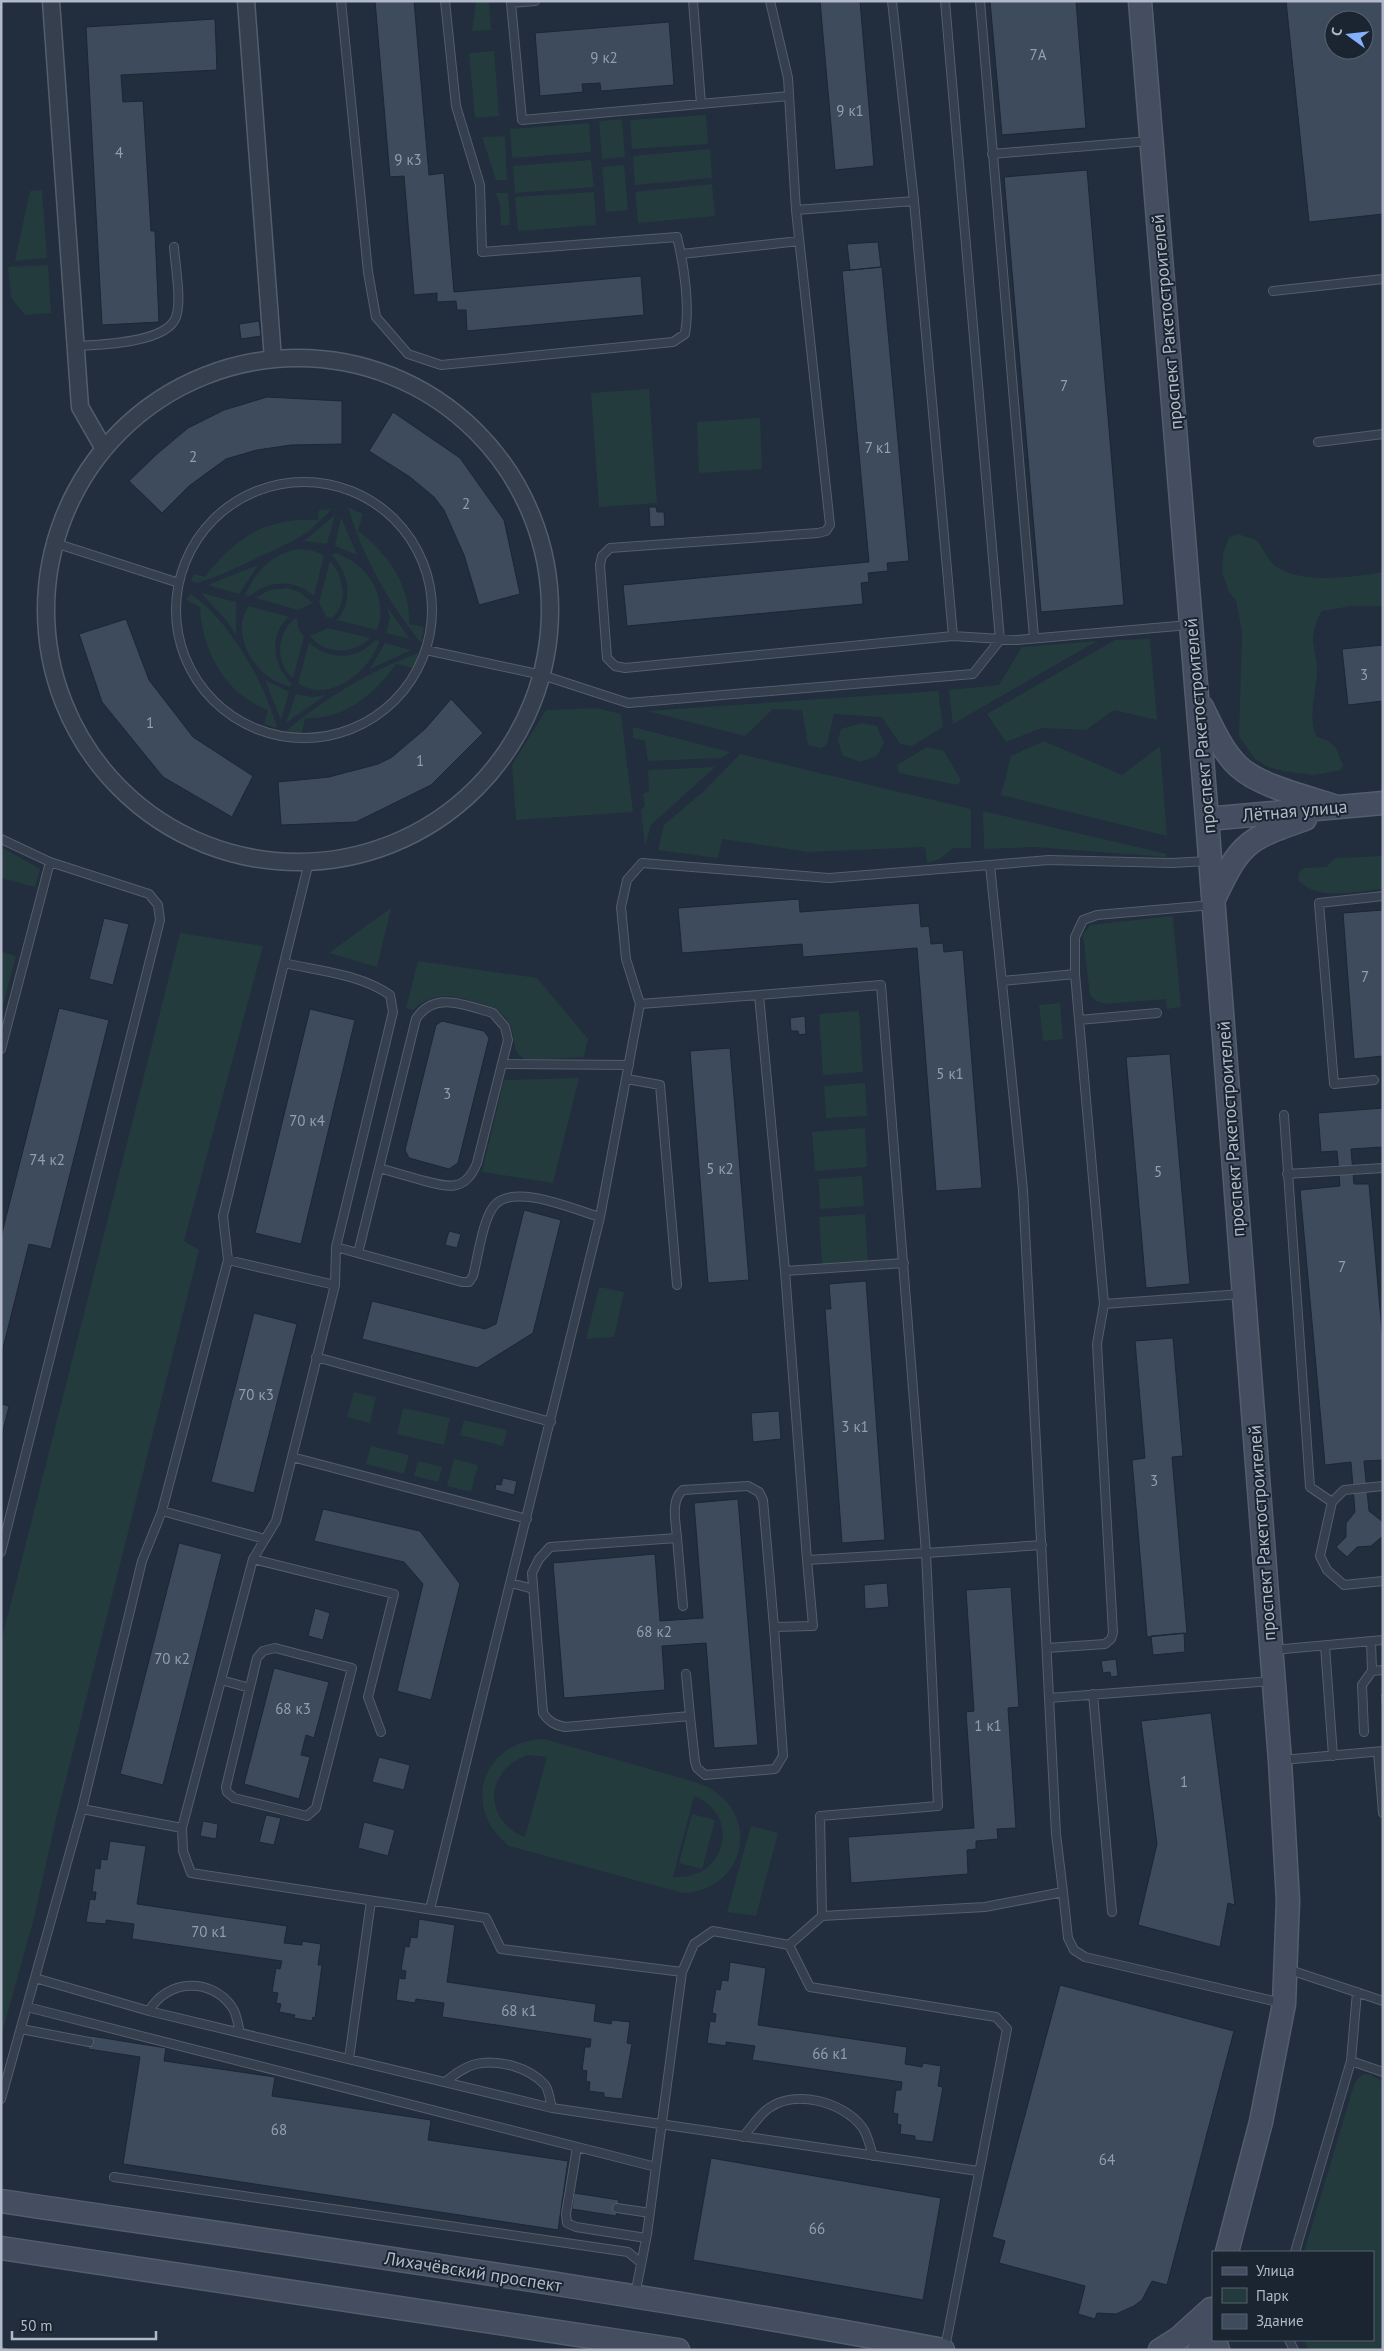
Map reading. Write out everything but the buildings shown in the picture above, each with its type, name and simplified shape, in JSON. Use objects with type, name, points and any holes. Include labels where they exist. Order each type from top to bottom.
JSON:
[{"type":"main road","name":"проспект Ракетостроителей","points":[[1140,1],[1207,819],[1280,1760],[1288,1901],[1284,2004],[1261,2122],[1226,2251]]},
{"type":"main road","points":[[1197,697],[1214,732],[1239,768],[1268,784],[1337,807]]},
{"type":"main road","name":"Лётная улица","points":[[1207,819],[1383,803]]},
{"type":"main road","points":[[1213,904],[1227,872],[1239,852],[1252,840],[1271,830],[1337,807]]},
{"type":"main road","name":"Лихачёвский проспект","points":[[1,2201],[788,2321],[944,2350]]},
{"type":"main road","points":[[1,2248],[575,2337],[678,2350]]},
{"type":"main road","points":[[1160,2350],[1179,2338],[1212,2311]]},
{"type":"main road","points":[[1199,2350],[1212,2311]]},
{"type":"street","points":[[51,1],[80,407],[104,449]]},
{"type":"street","points":[[246,1],[273,358]]},
{"type":"street","points":[[273,358],[320,359],[347,363],[378,372],[423,391],[467,423],[503,464],[518,487],[540,539],[546,566],[550,622],[542,675],[524,721],[505,754],[488,776],[447,814],[424,829],[372,852],[345,858],[309,862],[289,863],[244,857],[208,846],[161,822],[120,789],[86,748],[62,700],[49,649],[46,596],[55,543],[74,494],[104,449],[142,412],[188,383],[240,365],[273,358]]},
{"type":"lane","points":[[341,1],[368,272],[376,317],[408,354],[441,365],[673,342],[684,334],[687,321],[682,254],[677,237],[482,252],[480,185],[456,106],[445,1]]},
{"type":"lane","points":[[535,1],[511,3],[522,120],[789,96]]},
{"type":"lane","points":[[693,1],[701,104]]},
{"type":"lane","points":[[770,1],[788,78],[796,210],[830,525],[826,531],[818,533],[610,548],[602,556],[600,565],[606,658],[615,666],[625,668],[953,636],[1000,640],[1191,625]]},
{"type":"lane","points":[[892,1],[914,201],[953,636]]},
{"type":"lane","points":[[426,650],[542,675],[628,703],[973,674],[1000,640],[945,1]]},
{"type":"lane","points":[[980,1],[1034,637]]},
{"type":"lane","points":[[989,109],[1000,109]]},
{"type":"lane","points":[[992,154],[1151,141]]},
{"type":"lane","points":[[796,210],[914,201]]},
{"type":"lane","points":[[682,254],[799,241]]},
{"type":"lane","points":[[76,346],[130,342],[168,329],[173,324],[177,315],[174,247]]},
{"type":"lane","points":[[1273,291],[1383,279]]},
{"type":"lane","points":[[1318,442],[1383,434]]},
{"type":"lane","points":[[304,481],[346,488],[378,504],[393,517],[418,549],[426,568],[432,602],[431,629],[426,650],[408,686],[378,715],[341,733],[304,740],[279,737],[242,722],[225,711],[198,682],[188,665],[177,626],[176,606],[179,583],[191,549],[202,532],[215,517],[247,494],[266,487],[304,481]]},
{"type":"lane","points":[[55,543],[179,583]]},
{"type":"lane","points":[[1030,596],[1040,596]]},
{"type":"lane","points":[[1,840],[50,862],[149,894],[158,905],[160,920],[1,1552]]},
{"type":"lane","points":[[430,1909],[600,1218],[627,1079],[640,1004],[626,959],[621,907],[627,880],[642,863],[829,878],[1049,860],[1172,863],[1210,861]]},
{"type":"lane","points":[[1,1049],[50,862]]},
{"type":"lane","points":[[1,2099],[82,1809],[142,1561],[162,1511],[228,1260],[223,1216],[309,862]]},
{"type":"lane","points":[[990,865],[1023,1190],[1056,1834],[1068,1938],[1074,1950],[1085,1957],[1284,2004]]},
{"type":"lane","points":[[1374,1080],[1334,1084],[1319,903],[1383,896]]},
{"type":"lane","points":[[1047,1648],[1105,1644],[1114,1633],[1097,1344],[1104,1304],[1075,974],[1074,937],[1083,920],[1096,915],[1213,904]]},
{"type":"lane","points":[[284,963],[355,978],[377,986],[390,995],[393,1012],[336,1247],[335,1285],[276,1521],[252,1559],[182,1828],[182,1851],[191,1873],[486,1918],[501,1949],[682,1972]]},
{"type":"lane","points":[[1002,981],[1075,974]]},
{"type":"lane","points":[[640,1004],[881,985],[926,1553],[938,1806],[820,1816],[822,1916]]},
{"type":"lane","points":[[759,995],[785,1271],[813,1626],[774,1627]]},
{"type":"lane","points":[[358,1253],[379,1168],[416,1019],[424,1008],[438,1002],[447,1001],[493,1013],[502,1022],[507,1033],[507,1047],[477,1163],[469,1178],[463,1183],[447,1187],[379,1168]]},
{"type":"lane","points":[[1079,1020],[1158,1013]]},
{"type":"lane","points":[[502,1064],[629,1065]]},
{"type":"lane","points":[[627,1079],[660,1085],[678,1285]]},
{"type":"lane","points":[[1284,1115],[1310,1487],[1332,1502]]},
{"type":"lane","points":[[1288,1174],[1383,1168]]},
{"type":"lane","points":[[336,1247],[462,1282],[469,1282],[473,1276],[488,1218],[494,1206],[504,1197],[534,1198],[600,1218]]},
{"type":"lane","points":[[228,1260],[335,1285]]},
{"type":"lane","points":[[785,1271],[904,1263]]},
{"type":"lane","points":[[1104,1304],[1244,1294]]},
{"type":"lane","points":[[316,1357],[551,1422]]},
{"type":"lane","points":[[292,1457],[527,1519]]},
{"type":"lane","points":[[683,1606],[675,1504],[678,1494],[683,1490],[748,1486],[759,1492],[763,1500],[783,1756],[775,1769],[705,1775],[697,1768],[686,1674]]},
{"type":"lane","points":[[1383,1486],[1344,1490],[1332,1502],[1320,1556],[1327,1570],[1344,1585],[1383,1581]]},
{"type":"lane","points":[[162,1511],[265,1539]]},
{"type":"lane","points":[[677,1538],[550,1547],[535,1566],[532,1573],[533,1589],[543,1713],[552,1723],[566,1727],[690,1716]]},
{"type":"lane","points":[[807,1560],[1042,1545]]},
{"type":"lane","points":[[252,1559],[394,1594],[368,1697],[381,1732]]},
{"type":"lane","points":[[511,1583],[533,1589]]},
{"type":"lane","points":[[1271,1650],[1383,1640]]},
{"type":"lane","points":[[1364,1732],[1362,1685],[1372,1670],[1371,1641]]},
{"type":"lane","points":[[1325,1646],[1333,1756]]},
{"type":"lane","points":[[275,1648],[352,1668],[316,1808],[307,1816],[234,1798],[227,1792],[227,1783],[250,1688],[258,1658],[268,1649],[275,1648]]},
{"type":"lane","points":[[1372,1670],[1383,1670]]},
{"type":"lane","points":[[221,1680],[250,1688]]},
{"type":"lane","points":[[1049,1698],[1273,1681]]},
{"type":"lane","points":[[1093,1694],[1112,1912]]},
{"type":"lane","points":[[1280,1760],[1380,1752],[1383,1813]]},
{"type":"lane","points":[[82,1809],[182,1828]]},
{"type":"lane","points":[[789,1945],[822,1916],[985,1907],[1063,1892]]},
{"type":"lane","points":[[349,2059],[371,1901]]},
{"type":"lane","points":[[635,2297],[650,2213],[682,1972],[694,1944],[713,1932],[789,1945]]},
{"type":"lane","points":[[789,1945],[810,1987],[996,2017],[1007,2029],[944,2350]]},
{"type":"lane","points":[[1286,1969],[1383,2001]]},
{"type":"lane","points":[[35,1978],[149,2011],[552,2108],[978,2171]]},
{"type":"lane","points":[[149,2011],[155,2000],[166,1991],[180,1986],[194,1985],[214,1990],[233,2008],[240,2033]]},
{"type":"lane","points":[[1295,2251],[1351,2060],[1357,1992]]},
{"type":"lane","points":[[26,2007],[656,2167]]},
{"type":"lane","points":[[21,2029],[89,2042]]},
{"type":"lane","points":[[1351,2060],[1383,2072]]},
{"type":"lane","points":[[446,2082],[458,2072],[476,2064],[500,2064],[522,2068],[545,2086],[552,2108]]},
{"type":"lane","points":[[743,2137],[768,2109],[783,2101],[802,2100],[827,2103],[847,2112],[863,2128],[873,2156]]},
{"type":"lane","points":[[577,2147],[566,2214],[567,2223],[646,2238]]},
{"type":"lane","points":[[114,2178],[628,2252],[641,2263]]},
{"type":"lane","points":[[617,2208],[650,2213]]},
{"type":"green space","points":[[476,1],[489,1],[491,30],[472,31]]},
{"type":"green space","points":[[494,51],[499,116],[475,118],[469,53]]},
{"type":"green space","points":[[706,115],[708,144],[632,149],[630,120]]},
{"type":"green space","points":[[622,119],[625,157],[602,159],[599,121]]},
{"type":"green space","points":[[589,123],[591,152],[512,158],[510,129]]},
{"type":"green space","points":[[505,136],[507,180],[496,180],[482,137]]},
{"type":"green space","points":[[710,149],[712,178],[635,185],[633,156]]},
{"type":"green space","points":[[591,160],[594,187],[515,193],[513,166]]},
{"type":"green space","points":[[624,165],[628,210],[606,212],[602,167]]},
{"type":"green space","points":[[712,184],[715,216],[638,223],[635,192]]},
{"type":"green space","points":[[42,190],[47,258],[15,261],[30,191]]},
{"type":"green space","points":[[594,192],[596,225],[518,231],[515,197]]},
{"type":"green space","points":[[495,193],[508,193],[510,225],[501,225],[500,204]]},
{"type":"green space","points":[[48,265],[51,313],[25,315],[11,298],[8,267]]},
{"type":"green space","points":[[649,389],[657,503],[599,507],[591,393]]},
{"type":"green space","points":[[760,418],[762,469],[699,473],[697,422]]},
{"type":"green space","points":[[348,507],[363,514],[358,531],[378,549],[395,571],[406,596],[409,624],[424,627],[421,643],[398,612],[378,578],[361,543]]},
{"type":"green space","points":[[332,509],[308,532],[289,543],[227,572],[198,583],[191,581],[194,574],[205,577],[228,551],[254,532],[283,522],[318,520],[319,510]]},
{"type":"green space","points":[[335,515],[327,544],[304,541]]},
{"type":"green space","points":[[341,517],[357,555],[335,546]]},
{"type":"green space","points":[[1238,534],[1256,540],[1274,565],[1284,571],[1297,575],[1327,578],[1383,572],[1383,606],[1351,606],[1322,611],[1315,629],[1313,641],[1317,661],[1317,676],[1312,721],[1317,737],[1332,744],[1339,754],[1343,765],[1341,770],[1314,775],[1268,767],[1255,759],[1239,736],[1242,632],[1236,600],[1229,592],[1222,573],[1223,554],[1229,537]]},
{"type":"green space","points":[[299,549],[311,550],[324,555],[314,596],[307,590],[290,584],[274,584],[250,596],[245,595],[254,578],[266,564],[281,554]]},
{"type":"green space","points":[[335,553],[357,565],[373,583],[380,605],[377,630],[337,620],[346,604],[347,587],[346,578],[332,555]]},
{"type":"green space","points":[[330,561],[339,574],[343,589],[341,604],[332,618],[326,617],[319,602]]},
{"type":"green space","points":[[258,565],[239,594],[208,585]]},
{"type":"green space","points":[[288,588],[299,592],[313,603],[298,610],[256,598],[269,590]]},
{"type":"green space","points":[[201,593],[236,602],[236,635],[227,621]]},
{"type":"green space","points":[[191,594],[219,620],[244,654],[264,692],[277,728],[264,724],[268,710],[253,703],[240,693],[228,682],[219,669],[205,639],[200,607],[188,601],[187,598]]},
{"type":"green space","points":[[249,606],[289,617],[282,624],[278,632],[276,650],[277,660],[281,669],[292,684],[290,687],[276,682],[261,671],[249,654],[242,634],[242,624]]},
{"type":"green space","points":[[387,607],[410,639],[386,633],[390,618]]},
{"type":"green space","points":[[297,619],[298,628],[304,637],[293,678],[283,665],[280,648],[284,632]]},
{"type":"green space","points":[[328,628],[370,638],[356,648],[348,650],[331,649],[323,647],[310,636]]},
{"type":"green space","points":[[1150,639],[1157,720],[1114,710],[1086,730],[1042,728],[1006,742],[987,714],[1115,640]]},
{"type":"green space","points":[[375,640],[379,641],[367,663],[347,681],[335,687],[322,690],[310,689],[298,683],[309,643],[325,653],[343,656],[360,652]]},
{"type":"green space","points":[[1097,641],[953,724],[949,690],[999,685],[1022,647]]},
{"type":"green space","points":[[385,643],[411,650],[370,669]]},
{"type":"green space","points":[[419,653],[414,668],[396,664],[368,695],[357,703],[333,715],[305,718],[302,734],[286,731],[316,707],[366,676]]},
{"type":"green space","points":[[265,680],[289,692],[281,720]]},
{"type":"green space","points":[[938,691],[943,727],[912,746],[900,744],[882,717],[834,714],[827,744],[821,748],[808,745],[802,710],[773,709],[745,736],[647,711]]},
{"type":"green space","points":[[296,694],[312,697],[326,695],[286,723]]},
{"type":"green space","points":[[597,708],[621,714],[633,812],[516,820],[512,765],[546,710]]},
{"type":"green space","points":[[862,723],[877,726],[884,743],[877,756],[860,762],[842,755],[838,739],[841,729]]},
{"type":"green space","points":[[633,727],[730,752],[722,758],[648,761],[645,741],[633,738]]},
{"type":"green space","points":[[1044,741],[1122,775],[1160,746],[1167,836],[1001,795],[1011,756]]},
{"type":"green space","points":[[927,747],[944,751],[961,780],[958,785],[899,773],[897,765]]},
{"type":"green space","points":[[740,754],[971,809],[971,848],[954,848],[938,860],[927,863],[925,847],[808,852],[722,839],[718,858],[658,850],[664,825],[706,789]]},
{"type":"green space","points":[[715,767],[651,825],[645,846],[641,810],[645,806],[643,794],[649,791],[648,770]]},
{"type":"green space","points":[[983,811],[1167,854],[1166,857],[1035,847],[984,849]]},
{"type":"green space","points":[[1,847],[40,869],[35,887],[1,878]]},
{"type":"green space","points":[[1383,856],[1383,889],[1338,894],[1327,893],[1306,887],[1298,880],[1299,872],[1304,868],[1326,867],[1335,858]]},
{"type":"green space","points":[[391,908],[377,967],[329,953]]},
{"type":"green space","points":[[1173,916],[1181,1007],[1167,1009],[1166,999],[1105,1004],[1096,1001],[1090,995],[1083,935],[1090,925]]},
{"type":"green space","points":[[180,933],[263,946],[184,1241],[199,1250],[56,1819],[34,1918],[1,2037],[1,1642]]},
{"type":"green space","points":[[1,952],[16,956],[1,1013]]},
{"type":"green space","points":[[418,961],[537,978],[588,1039],[584,1057],[526,1060],[516,1050],[508,1022],[495,1008],[463,999],[442,996],[423,1002],[413,1010],[406,1008]]},
{"type":"green space","points":[[1060,1003],[1063,1039],[1043,1041],[1039,1005]]},
{"type":"green space","points":[[859,1011],[863,1072],[823,1075],[819,1014]]},
{"type":"green space","points":[[579,1078],[553,1183],[482,1172],[504,1080]]},
{"type":"green space","points":[[865,1083],[867,1116],[826,1118],[824,1086]]},
{"type":"green space","points":[[865,1128],[867,1167],[815,1171],[812,1132]]},
{"type":"green space","points":[[862,1176],[864,1206],[820,1209],[819,1179]]},
{"type":"green space","points":[[865,1214],[868,1261],[822,1264],[819,1217]]},
{"type":"green space","points":[[599,1287],[624,1292],[614,1337],[586,1339]]},
{"type":"green space","points":[[354,1392],[376,1397],[370,1423],[347,1417]]},
{"type":"green space","points":[[403,1408],[450,1418],[444,1445],[397,1434]]},
{"type":"green space","points":[[464,1420],[507,1430],[503,1446],[460,1435]]},
{"type":"green space","points":[[371,1446],[409,1455],[404,1474],[366,1464]]},
{"type":"green space","points":[[454,1459],[478,1465],[471,1492],[447,1486]]},
{"type":"green space","points":[[418,1461],[442,1467],[438,1482],[414,1476]]},
{"type":"green space","points":[[544,1739],[695,1782],[717,1793],[731,1808],[739,1825],[740,1844],[735,1862],[723,1877],[706,1888],[683,1893],[509,1846],[494,1831],[485,1814],[482,1796],[485,1779],[493,1764],[505,1751],[523,1743]],"holes":[[[528,1755],[547,1757],[525,1837],[511,1829],[501,1819],[494,1795],[503,1771],[514,1762]],[[694,1796],[709,1805],[719,1818],[723,1831],[721,1845],[715,1858],[705,1869],[691,1875],[673,1877]]]},
{"type":"green space","points":[[692,1814],[715,1820],[702,1869],[679,1863]]},
{"type":"green space","points":[[751,1826],[778,1833],[756,1916],[727,1912]]},
{"type":"green space","points":[[1364,2074],[1371,2075],[1383,2082],[1383,2350],[1309,2350],[1304,2341],[1374,2341],[1374,2251],[1304,2251],[1354,2085],[1359,2077]]}]
